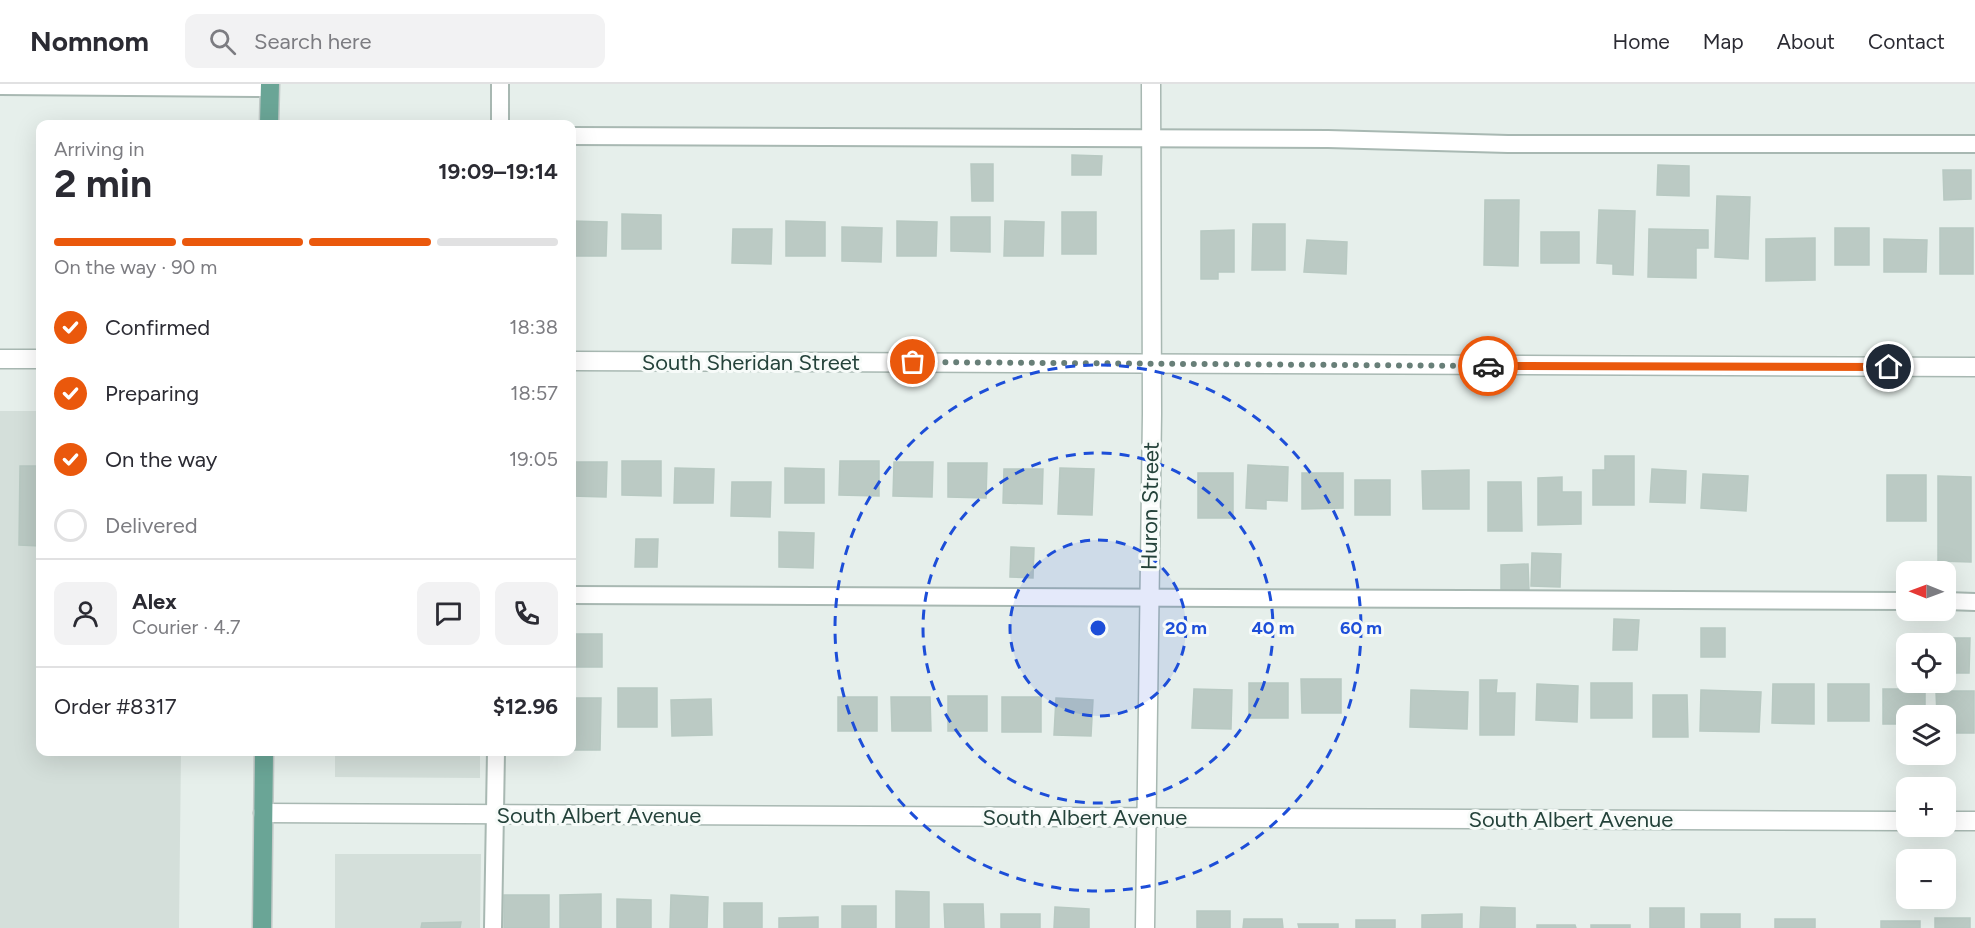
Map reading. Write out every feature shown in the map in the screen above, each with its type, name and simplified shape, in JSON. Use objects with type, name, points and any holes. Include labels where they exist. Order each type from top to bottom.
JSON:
[{"type":"main road","points":[[269,120],[270,86]]},
{"type":"main road","points":[[261,928],[264,756]]},
{"type":"street","name":"Huron Street","points":[[1145,928],[1152,362],[1151,84]]},
{"type":"street","points":[[0,359],[36,359]]},
{"type":"street","name":"South Sheridan Street","points":[[576,362],[1152,362],[1975,367]]},
{"type":"street","name":"South Albert Avenue","points":[[263,813],[1896,821]]},
{"type":"street","points":[[1956,821],[1975,822]]},
{"type":"lane","points":[[500,84],[500,120]]},
{"type":"lane","points":[[0,86],[270,86]]},
{"type":"lane","points":[[576,136],[1975,144]]},
{"type":"lane","points":[[576,594],[1896,601]]},
{"type":"lane","points":[[1956,601],[1975,602]]},
{"type":"lane","points":[[493,928],[496,756]]},
{"type":"shaded area","points":[[0,411],[36,411],[36,756],[181,756],[179,928],[0,928]]},
{"type":"shaded area","points":[[335,756],[480,756],[480,778],[335,777]]},
{"type":"shaded area","points":[[335,854],[481,854],[480,928],[335,928]]},
{"type":"building","points":[[1072,155],[1102,156],[1101,175],[1072,175]]},
{"type":"building","points":[[971,164],[993,164],[993,201],[972,201]]},
{"type":"building","points":[[1658,165],[1689,166],[1689,196],[1657,195]]},
{"type":"building","points":[[1943,170],[1971,170],[1971,199],[1944,200]]},
{"type":"building","points":[[1717,196],[1750,197],[1748,259],[1715,257]]},
{"type":"building","points":[[1485,200],[1519,200],[1518,266],[1484,265]]},
{"type":"building","points":[[1599,210],[1635,211],[1633,275],[1613,274],[1613,264],[1597,263]]},
{"type":"building","points":[[1062,212],[1096,212],[1096,254],[1062,254]]},
{"type":"building","points":[[622,214],[661,215],[661,249],[622,249]]},
{"type":"building","points":[[951,217],[990,217],[990,252],[951,251]]},
{"type":"building","points":[[576,221],[607,222],[606,256],[576,256]]},
{"type":"building","points":[[786,221],[825,222],[825,256],[786,256]]},
{"type":"building","points":[[897,221],[937,222],[936,256],[897,256]]},
{"type":"building","points":[[1005,221],[1044,222],[1043,256],[1004,256]]},
{"type":"building","points":[[1253,224],[1285,224],[1285,270],[1252,270]]},
{"type":"building","points":[[842,227],[882,228],[881,262],[842,261]]},
{"type":"building","points":[[1835,228],[1869,228],[1869,265],[1835,265]]},
{"type":"building","points":[[1940,228],[1973,228],[1973,274],[1940,274]]},
{"type":"building","points":[[733,229],[772,229],[771,264],[732,263]]},
{"type":"building","points":[[1649,229],[1708,230],[1708,248],[1696,248],[1696,278],[1648,277]]},
{"type":"building","points":[[1234,230],[1234,272],[1218,272],[1218,279],[1201,279],[1201,231]]},
{"type":"building","points":[[1541,232],[1579,232],[1579,263],[1541,263]]},
{"type":"building","points":[[1815,238],[1815,280],[1766,281],[1766,239]]},
{"type":"building","points":[[1884,239],[1927,240],[1926,272],[1884,272]]},
{"type":"building","points":[[1307,240],[1347,242],[1346,274],[1304,272]]},
{"type":"building","points":[[1605,456],[1634,456],[1634,505],[1593,505],[1593,470],[1605,470]]},
{"type":"building","points":[[622,461],[661,461],[661,496],[622,495]]},
{"type":"building","points":[[840,461],[879,461],[879,496],[839,495]]},
{"type":"building","points":[[576,462],[607,462],[606,497],[576,496]]},
{"type":"building","points":[[894,462],[933,462],[932,497],[893,496]]},
{"type":"building","points":[[948,463],[987,463],[986,498],[948,497]]},
{"type":"building","points":[[1248,465],[1288,467],[1287,501],[1266,500],[1266,509],[1246,508]]},
{"type":"building","points":[[20,466],[36,466],[36,546],[19,545]]},
{"type":"building","points":[[675,468],[714,469],[713,503],[674,503]]},
{"type":"building","points":[[785,468],[824,469],[824,503],[785,503]]},
{"type":"building","points":[[1060,468],[1094,469],[1092,515],[1058,514]]},
{"type":"building","points":[[1004,469],[1043,469],[1042,504],[1003,503]]},
{"type":"building","points":[[1652,469],[1686,471],[1685,503],[1650,502]]},
{"type":"building","points":[[1469,470],[1469,509],[1423,509],[1422,471]]},
{"type":"building","points":[[1198,473],[1233,473],[1233,518],[1198,518]]},
{"type":"building","points":[[1302,473],[1343,473],[1343,508],[1302,509]]},
{"type":"building","points":[[1703,474],[1748,476],[1746,511],[1701,508]]},
{"type":"building","points":[[1887,475],[1926,475],[1926,521],[1887,521]]},
{"type":"building","points":[[1938,476],[1971,477],[1971,562],[1938,561]]},
{"type":"building","points":[[1562,477],[1562,492],[1581,492],[1581,524],[1538,525],[1538,478]]},
{"type":"building","points":[[1355,480],[1390,480],[1390,515],[1355,515]]},
{"type":"building","points":[[732,482],[771,482],[770,517],[731,516]]},
{"type":"building","points":[[1488,482],[1521,482],[1522,531],[1488,531]]},
{"type":"building","points":[[779,532],[814,533],[813,568],[779,567]]},
{"type":"building","points":[[636,539],[658,539],[657,567],[635,567]]},
{"type":"building","points":[[1011,547],[1034,548],[1033,578],[1010,577]]},
{"type":"building","points":[[1532,553],[1561,554],[1560,587],[1531,586]]},
{"type":"building","points":[[1528,564],[1529,591],[1501,592],[1501,565]]},
{"type":"building","points":[[1614,619],[1639,620],[1637,650],[1613,650]]},
{"type":"building","points":[[1701,628],[1725,628],[1725,657],[1701,657]]},
{"type":"building","points":[[576,634],[602,634],[602,667],[576,667]]},
{"type":"building","points":[[1956,638],[1970,638],[1969,673],[1956,673]]},
{"type":"building","points":[[1301,679],[1341,679],[1341,713],[1302,713]]},
{"type":"building","points":[[1480,680],[1497,680],[1496,693],[1515,693],[1514,735],[1480,735]]},
{"type":"building","points":[[1249,683],[1288,683],[1288,718],[1249,718]]},
{"type":"building","points":[[1591,683],[1632,683],[1632,718],[1591,718]]},
{"type":"building","points":[[1537,684],[1578,686],[1577,722],[1536,720]]},
{"type":"building","points":[[1773,684],[1814,684],[1814,724],[1772,723]]},
{"type":"building","points":[[1828,684],[1869,684],[1869,721],[1828,721]]},
{"type":"building","points":[[618,688],[657,688],[657,727],[618,727]]},
{"type":"building","points":[[1194,689],[1232,690],[1231,729],[1192,728]]},
{"type":"building","points":[[1883,689],[1896,689],[1896,693],[1925,693],[1925,705],[1896,705],[1896,724],[1883,724]]},
{"type":"building","points":[[1411,690],[1468,692],[1467,729],[1410,727]]},
{"type":"building","points":[[1701,690],[1761,692],[1759,732],[1700,731]]},
{"type":"building","points":[[1974,691],[1974,733],[1956,733],[1956,705],[1937,705],[1936,693]]},
{"type":"building","points":[[1653,695],[1687,695],[1688,737],[1653,737]]},
{"type":"building","points":[[948,696],[987,696],[987,731],[948,731]]},
{"type":"building","points":[[838,697],[877,697],[877,731],[838,731]]},
{"type":"building","points":[[891,697],[930,697],[931,731],[892,731]]},
{"type":"building","points":[[1002,697],[1041,697],[1041,732],[1002,732]]},
{"type":"building","points":[[576,698],[601,698],[600,750],[576,750]]},
{"type":"building","points":[[1056,698],[1093,700],[1091,736],[1054,735]]},
{"type":"building","points":[[711,699],[712,735],[672,736],[671,700]]},
{"type":"building","points":[[896,891],[929,892],[929,928],[896,928]]},
{"type":"building","points":[[601,894],[601,928],[560,928],[560,895]]},
{"type":"building","points":[[504,895],[549,895],[549,928],[504,928]]},
{"type":"building","points":[[671,895],[708,897],[707,928],[670,928]]},
{"type":"building","points":[[617,899],[651,900],[651,928],[617,928]]},
{"type":"building","points":[[724,903],[762,903],[762,928],[724,928]]},
{"type":"building","points":[[944,904],[983,904],[984,928],[945,928]]},
{"type":"building","points":[[842,906],[876,906],[876,928],[842,928]]},
{"type":"building","points":[[1055,907],[1089,909],[1089,928],[1054,928]]},
{"type":"building","points":[[1481,907],[1515,908],[1515,928],[1480,928]]},
{"type":"building","points":[[1650,908],[1684,908],[1684,928],[1650,928]]},
{"type":"building","points":[[1197,911],[1230,911],[1230,928],[1197,928]]},
{"type":"building","points":[[1001,914],[1040,914],[1040,928],[1001,928]]},
{"type":"building","points":[[1462,914],[1462,928],[1422,928],[1422,915]]},
{"type":"building","points":[[1701,914],[1740,914],[1740,928],[1701,928]]},
{"type":"building","points":[[818,917],[818,928],[779,928],[779,918]]},
{"type":"building","points":[[1935,918],[1970,918],[1970,928],[1935,928]]},
{"type":"building","points":[[1244,919],[1282,919],[1283,928],[1243,928]]},
{"type":"building","points":[[1775,919],[1815,919],[1815,928],[1775,928]]},
{"type":"building","points":[[1356,920],[1395,920],[1395,928],[1356,928]]},
{"type":"building","points":[[1881,921],[1920,921],[1920,928],[1881,928]]},
{"type":"building","points":[[461,922],[460,928],[421,928],[422,923]]},
{"type":"building","points":[[1298,924],[1338,924],[1338,928],[1299,928]]},
{"type":"building","points":[[1537,925],[1575,925],[1576,928],[1537,928]]},
{"type":"building","points":[[1591,925],[1630,925],[1630,928],[1591,928]]},
{"type":"way so far","points":[[913,362],[1488,366]]},
{"type":"route","points":[[1488,366],[1889,367]]}]
